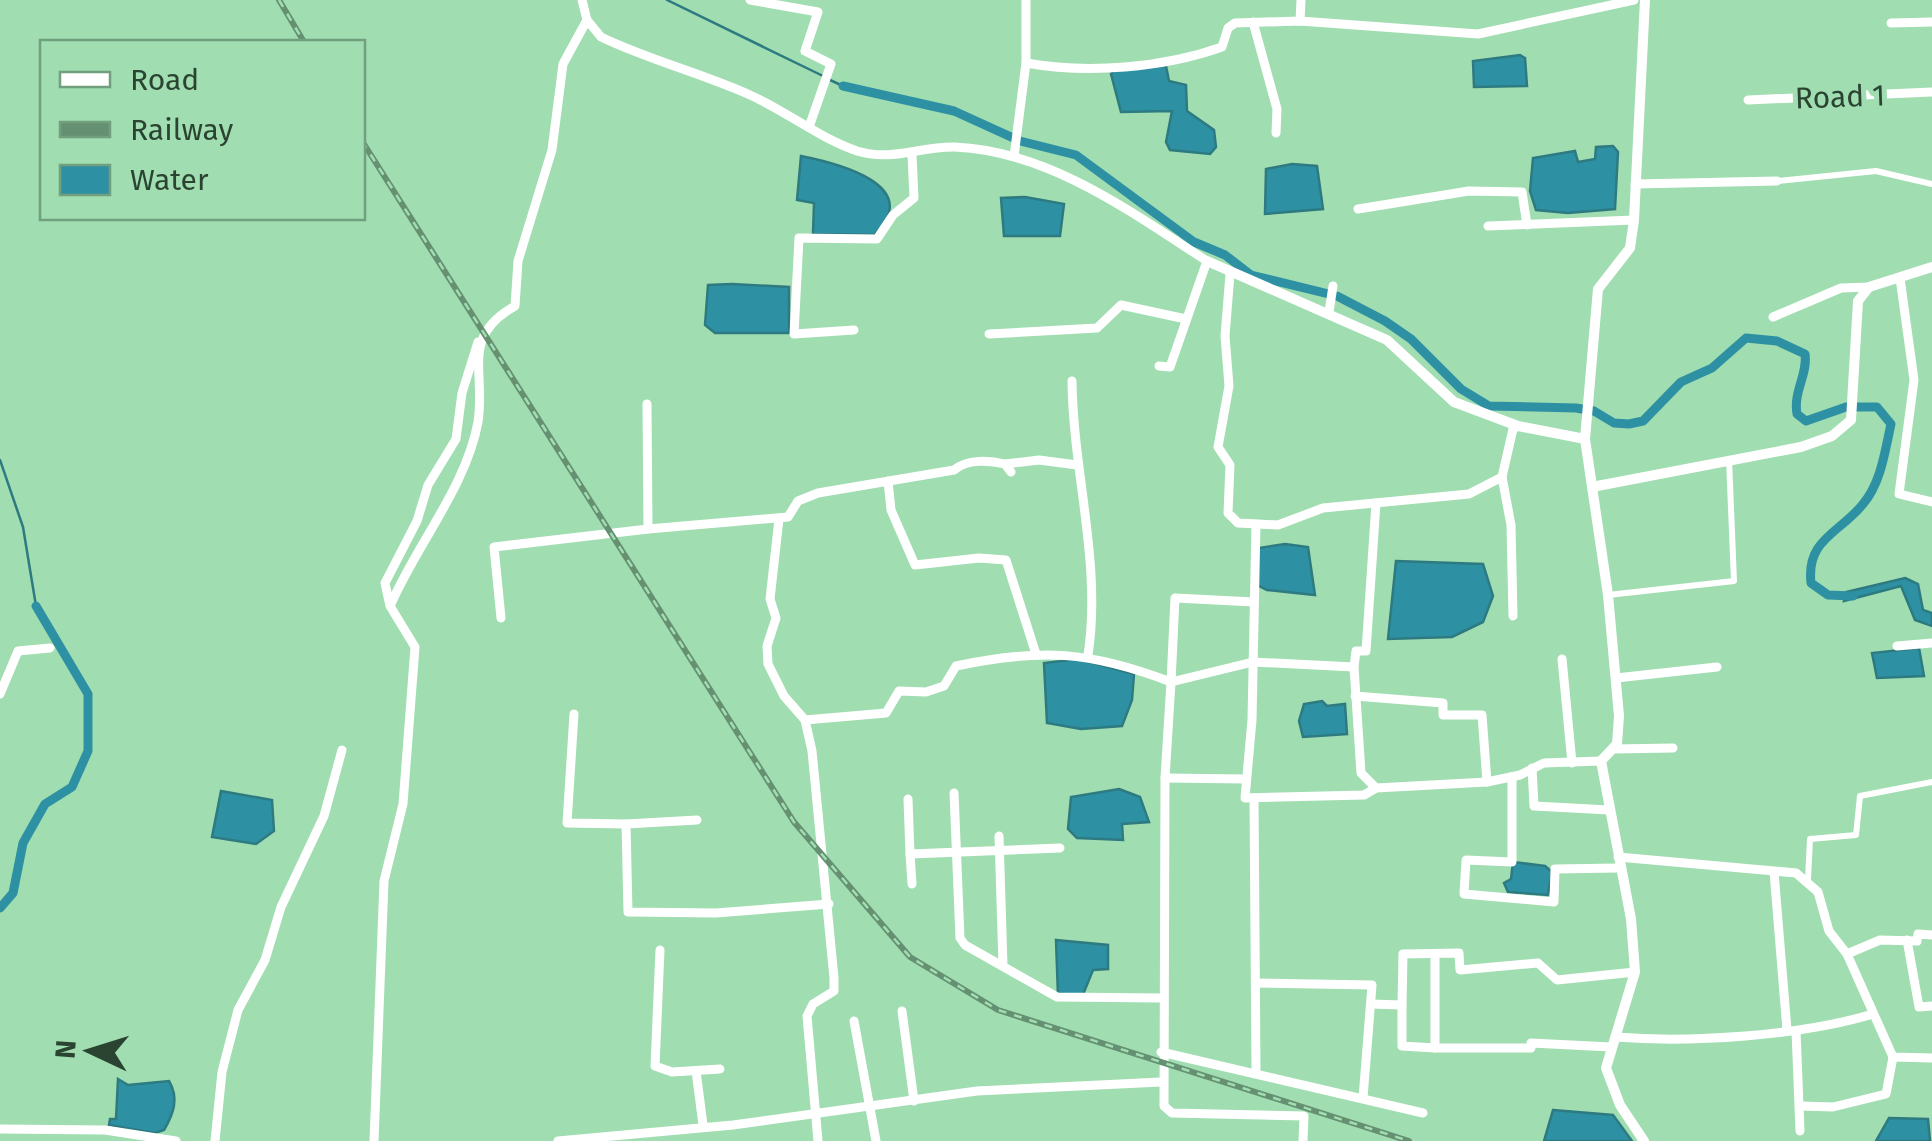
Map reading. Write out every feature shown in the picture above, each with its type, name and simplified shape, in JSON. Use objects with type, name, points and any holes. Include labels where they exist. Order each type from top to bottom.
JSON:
[{"type":"street","points":[[582,0],[587,20],[601,37],[752,96],[857,151],[912,155],[954,147],[1014,156],[1066,175],[1230,274],[1329,312],[1388,340],[1454,402],[1518,426],[1584,439]]},
{"type":"street","points":[[750,0],[818,12],[805,51],[831,64],[809,127]]},
{"type":"street","points":[[1014,156],[1026,63],[1026,0]]},
{"type":"street","points":[[1300,0],[1300,21]]},
{"type":"street","points":[[1026,63],[1089,68],[1176,59],[1222,47],[1231,25],[1253,22],[1300,21],[1478,34],[1634,0]]},
{"type":"street","points":[[1614,750],[1619,716],[1608,595],[1584,439],[1598,290],[1630,248],[1634,220],[1646,0]]},
{"type":"street","points":[[374,1141],[384,881],[403,804],[415,647],[390,606],[385,583],[416,521],[428,485],[456,439],[462,393],[478,342],[497,316],[515,306],[518,261],[552,150],[563,64],[587,20]]},
{"type":"street","points":[[1253,22],[1277,109],[1276,133]]},
{"type":"street","points":[[1891,23],[1932,22]]},
{"type":"street","name":"Road 1","points":[[1748,100],[1932,92]]},
{"type":"street","points":[[854,330],[794,334],[799,238],[877,239],[892,215],[914,198],[912,155]]},
{"type":"street","points":[[1635,184],[1777,182],[1876,171],[1932,184]]},
{"type":"street","points":[[1358,210],[1470,191],[1522,192],[1527,225]]},
{"type":"street","points":[[1488,226],[1634,220]]},
{"type":"street","points":[[1159,366],[1170,367],[1207,261]]},
{"type":"street","points":[[1773,316],[1841,288],[1869,287],[1932,267]]},
{"type":"street","points":[[1230,274],[1225,336],[1229,386],[1218,447],[1230,465],[1228,512],[1238,523],[1278,525],[1323,508],[1469,494],[1502,477]]},
{"type":"street","points":[[1900,278],[1914,380],[1900,498],[1932,502]]},
{"type":"street","points":[[1329,312],[1334,286]]},
{"type":"street","points":[[1592,487],[1801,447],[1832,436],[1851,420],[1854,318],[1858,301],[1869,287]]},
{"type":"street","points":[[988,334],[1097,328],[1122,305],[1186,319]]},
{"type":"street","points":[[390,606],[461,471],[478,422],[478,342]]},
{"type":"street","points":[[1072,381],[1077,465],[1093,594],[1088,655]]},
{"type":"street","points":[[647,404],[648,529]]},
{"type":"street","points":[[1513,616],[1512,525],[1502,477],[1513,429],[1518,426]]},
{"type":"street","points":[[1608,595],[1734,581],[1729,458]]},
{"type":"street","points":[[501,618],[494,547],[779,519],[788,517],[798,501],[818,493],[954,470],[961,464],[1008,468],[1039,460],[1077,465]]},
{"type":"street","points":[[888,481],[891,510],[915,565],[979,558],[1006,560],[1036,654]]},
{"type":"street","points":[[1376,503],[1366,651],[1356,650],[1354,667],[1361,773],[1376,788]]},
{"type":"street","points":[[779,519],[770,599],[776,618],[767,646],[768,664],[784,696],[806,720],[834,991],[813,1004],[808,1016],[808,1068],[818,1141]]},
{"type":"street","points":[[1256,524],[1245,798],[1364,795],[1376,788],[1487,782],[1512,778],[1544,763],[1601,761],[1614,750],[1672,748]]},
{"type":"street","points":[[1254,602],[1175,598],[1165,778],[1161,1052],[1164,1106],[1172,1113],[1304,1116],[1303,1141]]},
{"type":"street","points":[[1897,646],[1932,643]]},
{"type":"street","points":[[0,694],[18,651],[50,648]]},
{"type":"street","points":[[806,720],[886,713],[896,693],[944,686],[956,666],[1036,654],[1088,655],[1171,682],[1253,662],[1354,667]]},
{"type":"street","points":[[1562,659],[1572,764]]},
{"type":"street","points":[[1616,678],[1717,667]]},
{"type":"street","points":[[1354,696],[1443,703],[1443,716],[1482,716],[1487,782]]},
{"type":"street","points":[[574,714],[567,823],[697,820]]},
{"type":"street","points":[[215,1141],[222,1072],[238,1010],[265,960],[281,907],[324,816],[342,750]]},
{"type":"street","points":[[1601,761],[1632,919],[1635,972],[1606,1068],[1620,1105],[1644,1141]]},
{"type":"street","points":[[1532,768],[1534,806],[1609,810]]},
{"type":"street","points":[[1165,778],[1246,779]]},
{"type":"street","points":[[1512,778],[1512,862],[1466,860],[1464,894],[1554,902],[1555,869],[1618,862],[1796,873],[1808,879],[1818,892],[1828,931],[1848,954],[1893,1058],[1886,1094],[1833,1107],[1800,1106]]},
{"type":"street","points":[[1808,879],[1810,839],[1856,835],[1860,796],[1932,782]]},
{"type":"street","points":[[954,793],[960,938],[1056,998],[1162,998]]},
{"type":"street","points":[[1254,798],[1256,1071]]},
{"type":"street","points":[[908,799],[912,884]]},
{"type":"street","points":[[626,824],[628,912],[716,913],[828,904]]},
{"type":"street","points":[[998,836],[1003,966]]},
{"type":"street","points":[[910,854],[1060,848]]},
{"type":"street","points":[[1774,872],[1800,1130]]},
{"type":"street","points":[[1848,954],[1880,940],[1918,941],[1918,934],[1932,935]]},
{"type":"street","points":[[1907,940],[1919,1006],[1932,1006]]},
{"type":"street","points":[[660,950],[654,1066],[696,1072],[720,1070]]},
{"type":"street","points":[[1635,972],[1557,980],[1538,963],[1460,970],[1459,953],[1403,954],[1402,1046],[1531,1048],[1531,1042],[1651,1040],[1829,1027],[1873,1014]]},
{"type":"street","points":[[1435,954],[1436,1048]]},
{"type":"street","points":[[1256,983],[1372,984],[1363,1098]]},
{"type":"street","points":[[1371,1004],[1402,1004]]},
{"type":"street","points":[[902,1011],[914,1101]]},
{"type":"street","points":[[854,1021],[876,1141]]},
{"type":"street","points":[[1161,1052],[1256,1071],[1423,1113]]},
{"type":"street","points":[[1893,1058],[1932,1058]]},
{"type":"street","points":[[696,1072],[703,1124]]},
{"type":"street","points":[[558,1141],[630,1137],[703,1124],[869,1109],[978,1091],[1162,1082]]},
{"type":"street","points":[[0,1129],[105,1130],[176,1141]]},
{"type":"water","points":[[1520,55],[1525,58],[1527,86],[1474,87],[1473,61]]},
{"type":"water","points":[[1166,66],[1169,81],[1186,85],[1187,111],[1214,130],[1216,147],[1210,154],[1170,150],[1166,142],[1172,111],[1121,112],[1111,74],[1117,68]]},
{"type":"water","points":[[1613,146],[1618,152],[1615,209],[1568,213],[1536,210],[1530,191],[1533,158],[1575,151],[1578,162],[1595,159],[1596,147]]},
{"type":"water","points":[[801,156],[853,171],[883,190],[889,203],[887,218],[874,235],[813,234],[814,203],[797,200]]},
{"type":"water","points":[[1292,164],[1317,166],[1323,209],[1265,214],[1266,169]]},
{"type":"water","points":[[1025,197],[1064,204],[1060,236],[1004,236],[1001,198]]},
{"type":"water","points":[[708,285],[789,287],[789,333],[715,333],[705,325]]},
{"type":"water","points":[[1285,544],[1308,547],[1315,595],[1267,590],[1255,584],[1259,548]]},
{"type":"water","points":[[1396,561],[1483,564],[1493,596],[1483,622],[1452,637],[1388,639]]},
{"type":"water","points":[[1905,578],[1918,584],[1923,610],[1932,613],[1932,626],[1915,620],[1901,586],[1844,601],[1846,592]]},
{"type":"water","points":[[1919,648],[1924,676],[1877,678],[1872,653]]},
{"type":"water","points":[[1078,659],[1134,674],[1132,700],[1122,726],[1081,729],[1047,723],[1044,663]]},
{"type":"water","points":[[1322,701],[1327,706],[1345,704],[1347,734],[1303,737],[1299,721],[1304,704]]},
{"type":"water","points":[[1119,789],[1140,797],[1149,822],[1122,824],[1123,840],[1077,838],[1068,829],[1071,797]]},
{"type":"water","points":[[221,791],[272,800],[274,831],[256,844],[212,837]]},
{"type":"water","points":[[1513,862],[1545,866],[1552,872],[1548,895],[1508,892],[1504,883],[1511,879]]},
{"type":"water","points":[[1056,940],[1108,945],[1108,969],[1093,970],[1082,997],[1058,996]]},
{"type":"water","points":[[118,1079],[128,1085],[169,1081],[174,1106],[164,1130],[155,1133],[109,1125],[110,1119],[116,1119]]},
{"type":"water","points":[[1553,1110],[1613,1115],[1632,1141],[1544,1141]]},
{"type":"water","points":[[1889,1118],[1928,1119],[1930,1141],[1876,1141]]},
{"type":"waterway","points":[[667,0],[823,76]]},
{"type":"waterway","points":[[830,80],[843,86]]},
{"type":"waterway","points":[[843,86],[954,111],[1020,141],[1076,155],[1194,242],[1225,255],[1251,275],[1337,296],[1385,321],[1411,339],[1461,389],[1489,406],[1576,408],[1594,411],[1614,423],[1629,424],[1643,421],[1681,382],[1712,368],[1746,338],[1777,341],[1805,354],[1797,414],[1806,421],[1846,407],[1877,407],[1891,424],[1882,466],[1869,496],[1819,546],[1811,568],[1811,583],[1828,595],[1853,596]]},
{"type":"waterway","points":[[0,460],[23,527],[36,606]]},
{"type":"waterway","points":[[0,908],[13,893],[23,843],[45,804],[72,787],[88,751],[88,694],[36,606]]},
{"type":"railway","points":[[279,0],[303,40]]},
{"type":"railway","points":[[365,146],[794,822],[910,957],[998,1010],[1409,1141]]}]
